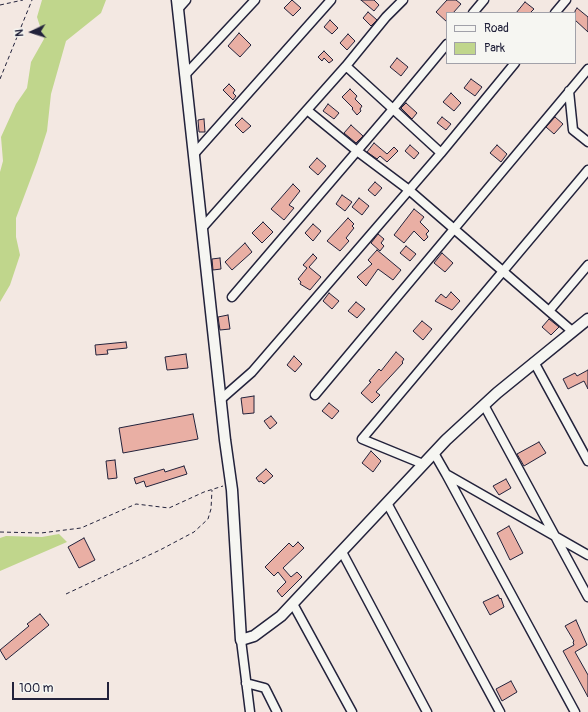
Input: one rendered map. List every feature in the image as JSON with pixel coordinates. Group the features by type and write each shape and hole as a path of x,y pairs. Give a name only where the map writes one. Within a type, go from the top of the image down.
{"street":[{"path":"186,0 178,4 220,400 231,484 241,640 250,712"},
{"path":"185,75 255,0"},
{"path":"194,154 331,0"},
{"path":"202,228 346,66 386,17 403,0"},
{"path":"474,12 484,0"},
{"path":"556,12 566,0"},
{"path":"232,297 446,45"},
{"path":"220,400 252,372 441,153 513,64"},
{"path":"346,66 441,153"},
{"path":"315,395 588,69"},
{"path":"570,91 572,130 588,142"},
{"path":"307,110 357,151 409,190 572,331"},
{"path":"423,464 362,439 588,170"},
{"path":"549,311 588,265"},
{"path":"241,640 254,636 293,604 434,453 484,405 534,362 588,319"},
{"path":"534,362 588,461"},
{"path":"484,405 588,597"},
{"path":"434,453 575,712"},
{"path":"446,474 588,555"},
{"path":"387,503 500,712"},
{"path":"342,552 427,712"},
{"path":"293,604 352,712"},
{"path":"246,683 264,688 277,712"}],"path":[{"path":"0,5 23,0"},
{"path":"0,79 32,0"},
{"path":"0,532 41,533 80,528 136,504 169,508 212,490 231,484"},
{"path":"66,594 160,550 194,532 208,519 211,509 212,490"}],"green space":[{"path":"42,0 106,0 101,13 66,41 51,94 47,131 16,218 16,237 20,255 10,285 0,302 0,172 3,161 1,137 16,104 27,88 31,62 44,39 37,17"},
{"path":"59,534 67,542 0,571 0,538 6,536 42,537"}],"building":[{"path":"292,0 301,8 293,16 284,8"},
{"path":"361,0 374,0 379,5 374,11"},
{"path":"447,0 456,0 461,4 454,12 446,12 446,21 436,12"},
{"path":"525,2 534,9 531,12 517,12"},
{"path":"577,8 588,17 588,32 576,21 575,11"},
{"path":"368,12 377,20 371,26 363,18"},
{"path":"330,20 338,28 332,34 324,27"},
{"path":"239,33 251,45 240,57 228,46"},
{"path":"348,34 355,41 347,50 340,43"},
{"path":"324,51 333,60 329,63 324,58 322,61 318,57"},
{"path":"397,58 408,67 401,76 390,67"},
{"path":"471,79 482,87 475,96 464,88"},
{"path":"229,84 235,90 233,93 236,96 233,100 223,90"},
{"path":"350,89 357,96 355,99 362,106 360,109 361,111 357,115 352,109 353,108 342,97"},
{"path":"451,93 461,103 454,111 443,102"},
{"path":"406,103 417,113 412,119 401,108"},
{"path":"328,104 339,113 334,119 323,111"},
{"path":"442,117 451,124 446,130 437,123"},
{"path":"555,117 563,124 554,134 546,127"},
{"path":"242,118 251,126 243,133 235,125"},
{"path":"204,119 205,132 199,132 198,120"},
{"path":"351,125 363,136 356,143 344,133"},
{"path":"374,143 387,154 394,147 398,151 387,162 380,156 377,159 367,152"},
{"path":"410,145 419,153 414,159 405,151"},
{"path":"497,145 507,154 501,162 490,153"},
{"path":"317,158 326,166 318,175 309,167"},
{"path":"375,182 382,188 375,196 368,190"},
{"path":"293,184 300,191 289,205 294,208 284,220 271,209"},
{"path":"342,195 352,202 345,211 336,204"},
{"path":"359,198 369,206 362,215 352,207"},
{"path":"414,209 424,217 420,222 429,231 426,234 428,237 424,241 414,231 404,243 394,235"},
{"path":"348,218 354,224 352,226 354,228 346,238 349,241 340,251 327,241"},
{"path":"263,222 273,232 262,243 252,233"},
{"path":"313,224 321,231 313,241 305,233"},
{"path":"378,234 384,239 381,243 384,246 380,251 371,243"},
{"path":"245,243 252,252 232,270 225,262"},
{"path":"406,246 416,254 410,261 400,253"},
{"path":"377,250 401,270 393,280 378,269 366,286 357,277 372,264 368,260"},
{"path":"442,253 453,263 445,272 434,263"},
{"path":"313,254 317,258 309,267 321,277 310,290 300,284 301,282 298,279 307,268 303,265"},
{"path":"220,258 221,269 213,270 212,259"},
{"path":"451,292 460,301 452,310 435,301 441,294 446,298"},
{"path":"329,293 339,301 332,309 323,301"},
{"path":"356,302 365,309 357,318 348,311"},
{"path":"228,315 230,329 220,330 218,317"},
{"path":"549,319 559,327 551,335 542,327"},
{"path":"422,321 432,329 423,340 413,331"},
{"path":"126,342 127,348 107,350 108,354 96,355 95,345"},
{"path":"396,352 404,359 402,362 403,363 376,392 380,395 372,403 361,393 371,382 369,381 379,369 381,371"},
{"path":"186,354 188,368 167,370 165,357"},
{"path":"294,356 302,364 295,372 287,365"},
{"path":"588,370 588,389 584,381 568,389 563,379 575,373 577,376"},
{"path":"254,396 254,413 243,414 241,398"},
{"path":"329,403 339,411 332,419 322,411"},
{"path":"193,414 198,439 123,453 119,428"},
{"path":"271,416 277,423 270,429 264,421"},
{"path":"539,442 546,453 524,466 517,454"},
{"path":"371,451 381,461 373,472 362,463"},
{"path":"115,460 117,478 108,479 106,461"},
{"path":"184,466 187,474 146,487 144,481 136,484 134,478 164,469 165,472"},
{"path":"266,469 273,476 264,484 261,481 259,482 256,478"},
{"path":"506,479 511,488 499,495 493,486"},
{"path":"509,526 523,553 510,560 497,533"},
{"path":"84,538 95,560 79,568 68,547"},
{"path":"298,542 304,548 283,568 291,577 297,572 302,577 282,597 277,591 286,582 278,572 274,576 265,567 289,543 293,547"},
{"path":"498,595 500,599 501,598 504,607 490,615 483,602"},
{"path":"40,614 49,625 6,660 0,650 29,626 27,624"},
{"path":"576,620 587,645 575,652 588,675 588,697 563,651 574,645 574,641 565,626"},
{"path":"511,681 517,692 502,701 496,689"}]}
